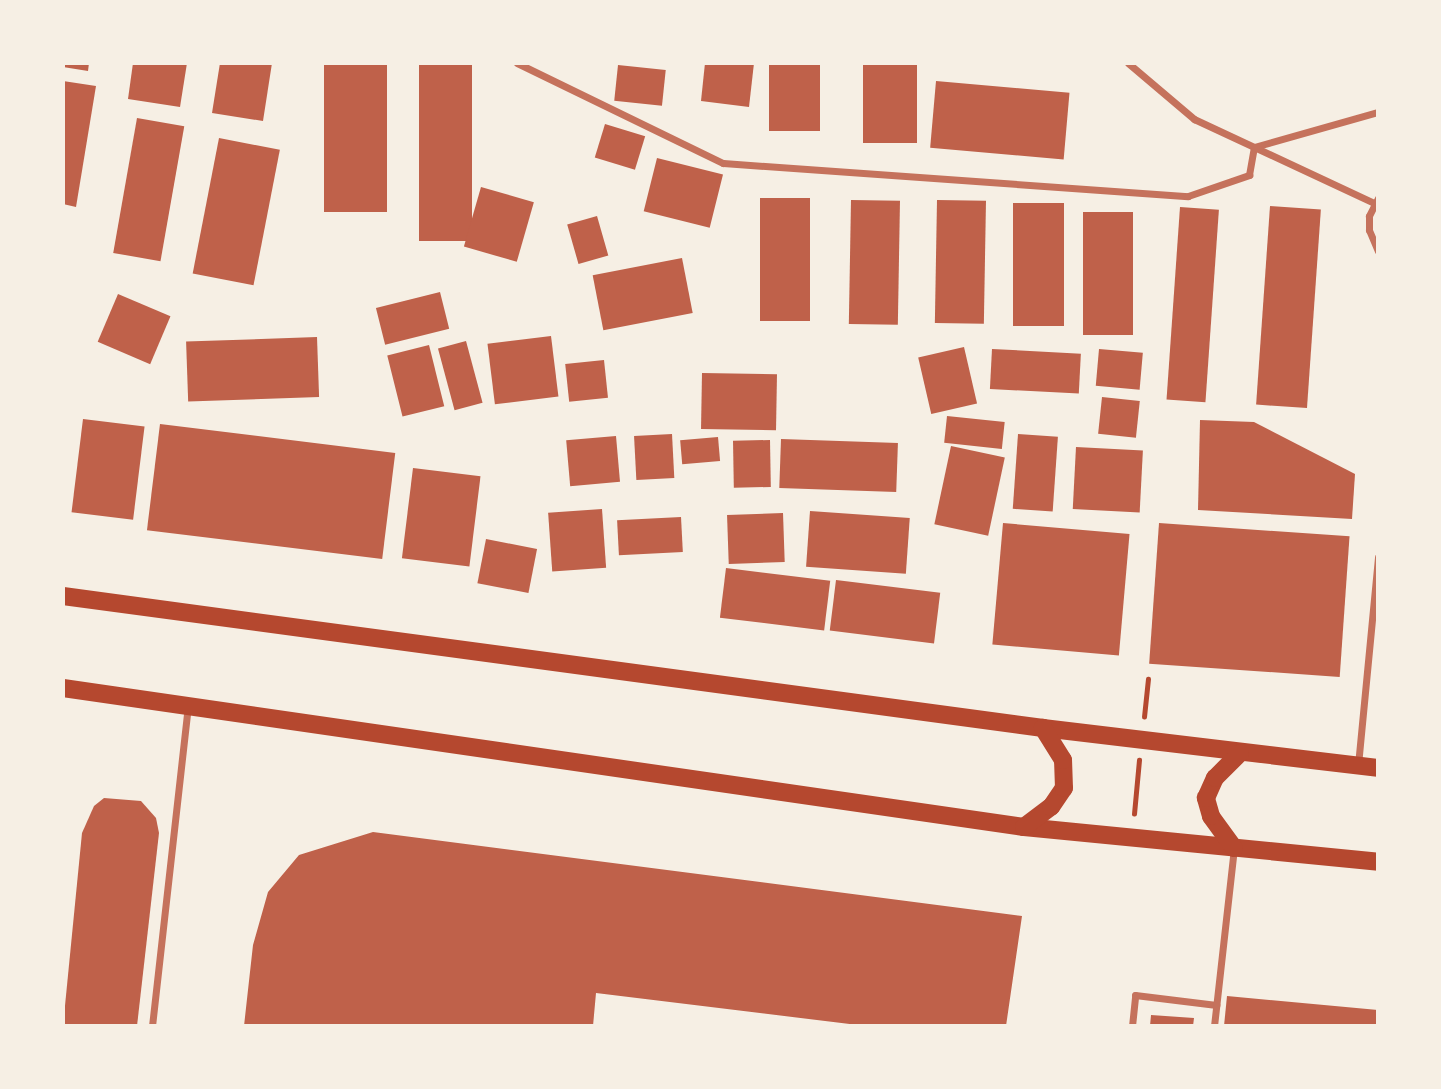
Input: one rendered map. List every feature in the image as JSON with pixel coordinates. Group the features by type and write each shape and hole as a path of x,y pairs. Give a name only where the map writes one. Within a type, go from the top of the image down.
{"main road":[{"path":"63,596 1043,728 1378,768"},
{"path":"63,688 1024,827 1378,862"},
{"path":"1024,827 1059,799 1066,780 1063,760 1043,728"},
{"path":"1234,848 1211,816 1206,799 1214,778 1240,753"}],"street":[{"path":"517,63 723,163 1188,196 1249,174 1254,147"},
{"path":"1128,63 1194,119 1376,200 1369,230 1378,251"},
{"path":"1254,147 1378,112"},
{"path":"1358,765 1378,557"},
{"path":"152,1026 188,706"},
{"path":"1214,1026 1234,848"},
{"path":"1132,1026 1135,995 1216,1005"}],"path":[{"path":"1131,838 1148,678"}],"building":[{"path":"63,63 89,63 88,71 63,67"},
{"path":"133,63 187,63 180,107 128,99"},
{"path":"220,63 272,63 263,121 212,113"},
{"path":"324,63 387,63 387,212 324,212"},
{"path":"419,63 472,63 472,241 419,241"},
{"path":"705,63 754,63 749,107 701,101"},
{"path":"769,63 820,63 820,131 769,131"},
{"path":"863,63 917,63 917,143 863,143"},
{"path":"618,65 666,70 662,106 614,101"},
{"path":"63,81 96,86 76,207 63,204"},
{"path":"936,81 1069,93 1064,159 930,148"},
{"path":"137,118 184,126 160,261 113,253"},
{"path":"605,124 645,136 635,170 595,157"},
{"path":"219,138 280,150 254,285 193,273"},
{"path":"657,158 723,174 710,228 644,211"},
{"path":"481,187 534,202 517,262 464,247"},
{"path":"760,198 810,198 810,321 760,321"},
{"path":"851,200 900,201 898,325 849,324"},
{"path":"937,200 986,201 984,324 935,323"},
{"path":"1013,203 1064,203 1064,326 1013,326"},
{"path":"1270,206 1321,210 1307,408 1256,405"},
{"path":"1180,207 1219,210 1205,402 1167,400"},
{"path":"1083,212 1133,212 1133,335 1083,335"},
{"path":"597,216 608,255 579,264 567,225"},
{"path":"682,258 693,313 603,330 593,275"},
{"path":"440,292 449,329 385,345 376,308"},
{"path":"118,294 170,316 150,364 98,342"},
{"path":"551,336 558,397 495,404 487,344"},
{"path":"317,337 319,397 188,402 186,342"},
{"path":"466,341 483,403 455,410 438,349"},
{"path":"429,345 444,406 403,417 387,355"},
{"path":"964,347 977,404 931,414 918,358"},
{"path":"992,349 1081,354 1079,394 990,389"},
{"path":"1099,349 1143,353 1140,390 1096,386"},
{"path":"604,360 608,398 569,402 565,364"},
{"path":"702,373 777,374 776,430 701,429"},
{"path":"1102,397 1140,401 1136,438 1098,434"},
{"path":"947,416 1005,422 1002,449 944,443"},
{"path":"83,419 145,427 133,520 72,512"},
{"path":"1200,420 1254,422 1355,474 1352,519 1198,510"},
{"path":"160,424 395,453 382,559 147,530"},
{"path":"672,434 674,478 636,480 634,436"},
{"path":"1018,434 1058,437 1053,512 1013,509"},
{"path":"616,436 620,482 570,486 566,440"},
{"path":"718,437 720,461 682,464 680,440"},
{"path":"781,439 898,443 896,492 779,488"},
{"path":"770,440 771,487 734,488 733,441"},
{"path":"951,446 1005,457 988,536 934,524"},
{"path":"1076,447 1143,451 1140,512 1073,509"},
{"path":"413,468 480,476 469,567 402,558"},
{"path":"602,509 606,568 552,572 548,513"},
{"path":"810,511 910,518 906,574 806,567"},
{"path":"783,513 785,562 729,564 727,515"},
{"path":"681,517 683,552 619,555 617,520"},
{"path":"1003,523 1130,534 1119,656 992,645"},
{"path":"1159,523 1350,536 1340,677 1149,664"},
{"path":"486,539 537,549 528,593 477,583"},
{"path":"726,568 830,581 824,630 720,618"},
{"path":"836,580 940,593 934,643 830,631"},
{"path":"104,798 141,801 156,818 159,833 137,1026 63,1026 82,833 94,806"},
{"path":"373,832 1022,916 1006,1026 866,1026 596,993 593,1026 244,1026 253,945 268,892 299,855"},
{"path":"1227,996 1378,1010 1378,1026 1224,1026"},
{"path":"1151,1015 1194,1018 1193,1026 1150,1026"}]}
